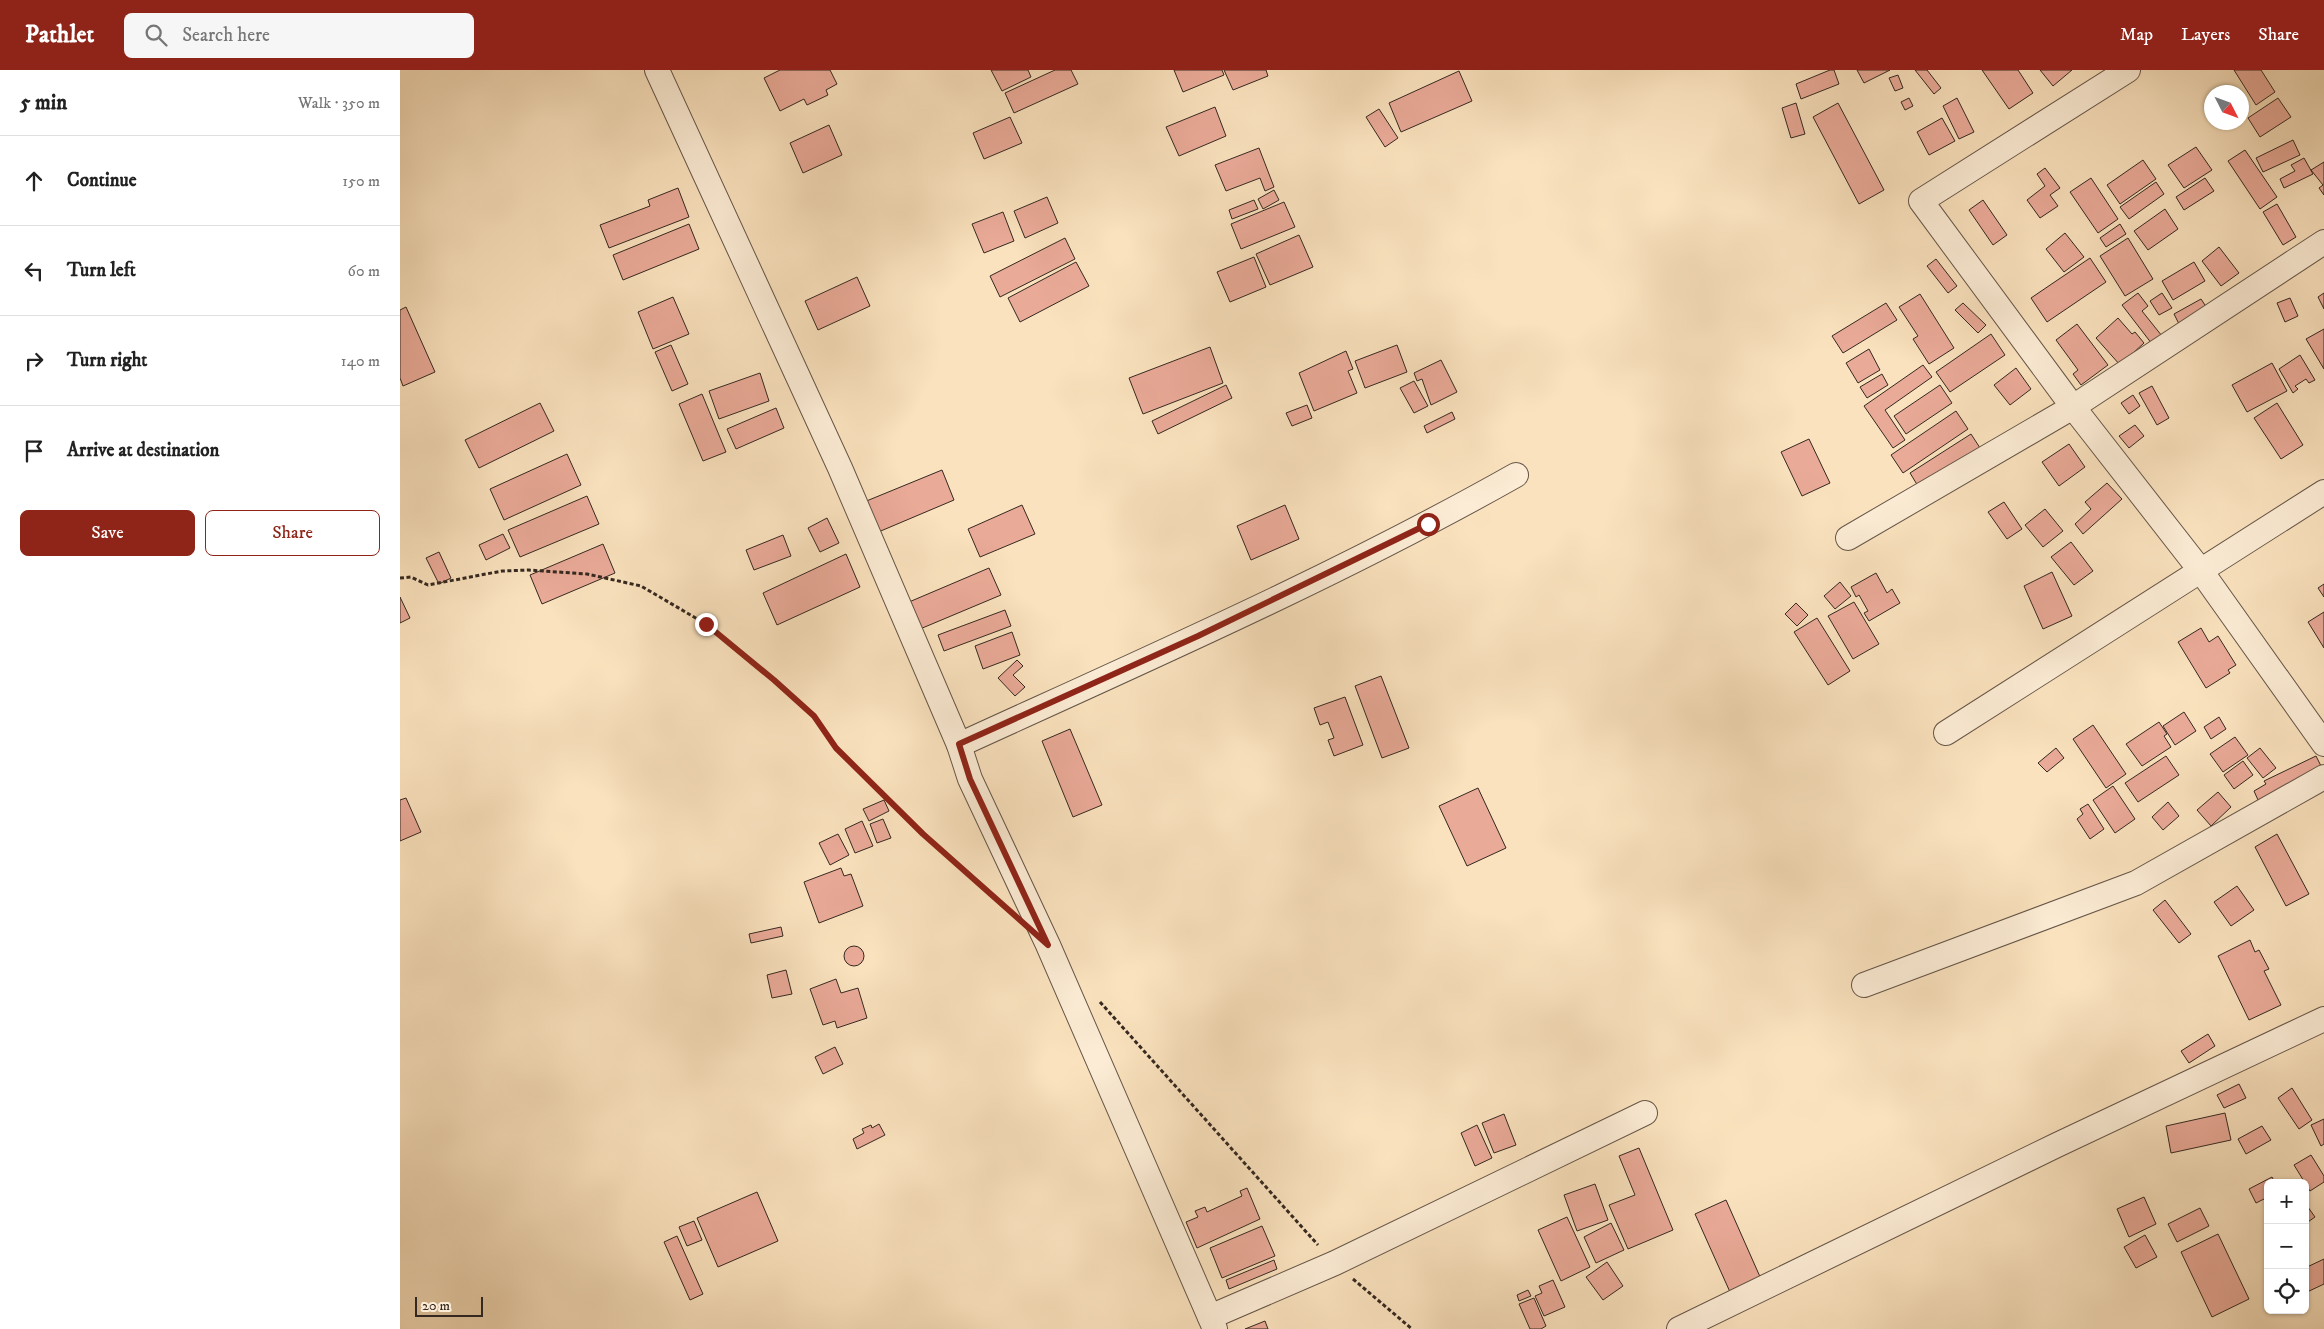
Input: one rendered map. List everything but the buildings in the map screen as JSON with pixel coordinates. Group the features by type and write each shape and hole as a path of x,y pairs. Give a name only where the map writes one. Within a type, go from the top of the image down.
{"street":[{"path":"657,70 840,468 959,744 970,779 1048,945 1213,1323 1645,1113"},
{"path":"2128,70 1921,201 2073,407 2200,570 2324,744"},
{"path":"1848,538 2073,407 2324,242"},
{"path":"959,744 1216,628 1428,524 1516,475"},
{"path":"1946,733 2324,492"},
{"path":"1864,984 2136,883 2324,777"},
{"path":"1679,1329 2057,1145 2324,1019"}],"path":[{"path":"400,578 411,577 428,585 502,571 528,570 587,574 641,586 706,624 774,680 814,716 836,748 923,834 1004,906"},
{"path":"1094,996 1335,1263 1412,1329"}],"route":[{"path":"706,624 814,716 836,748 923,834 1048,945 970,779 959,744 1198,636 1428,524"}]}
